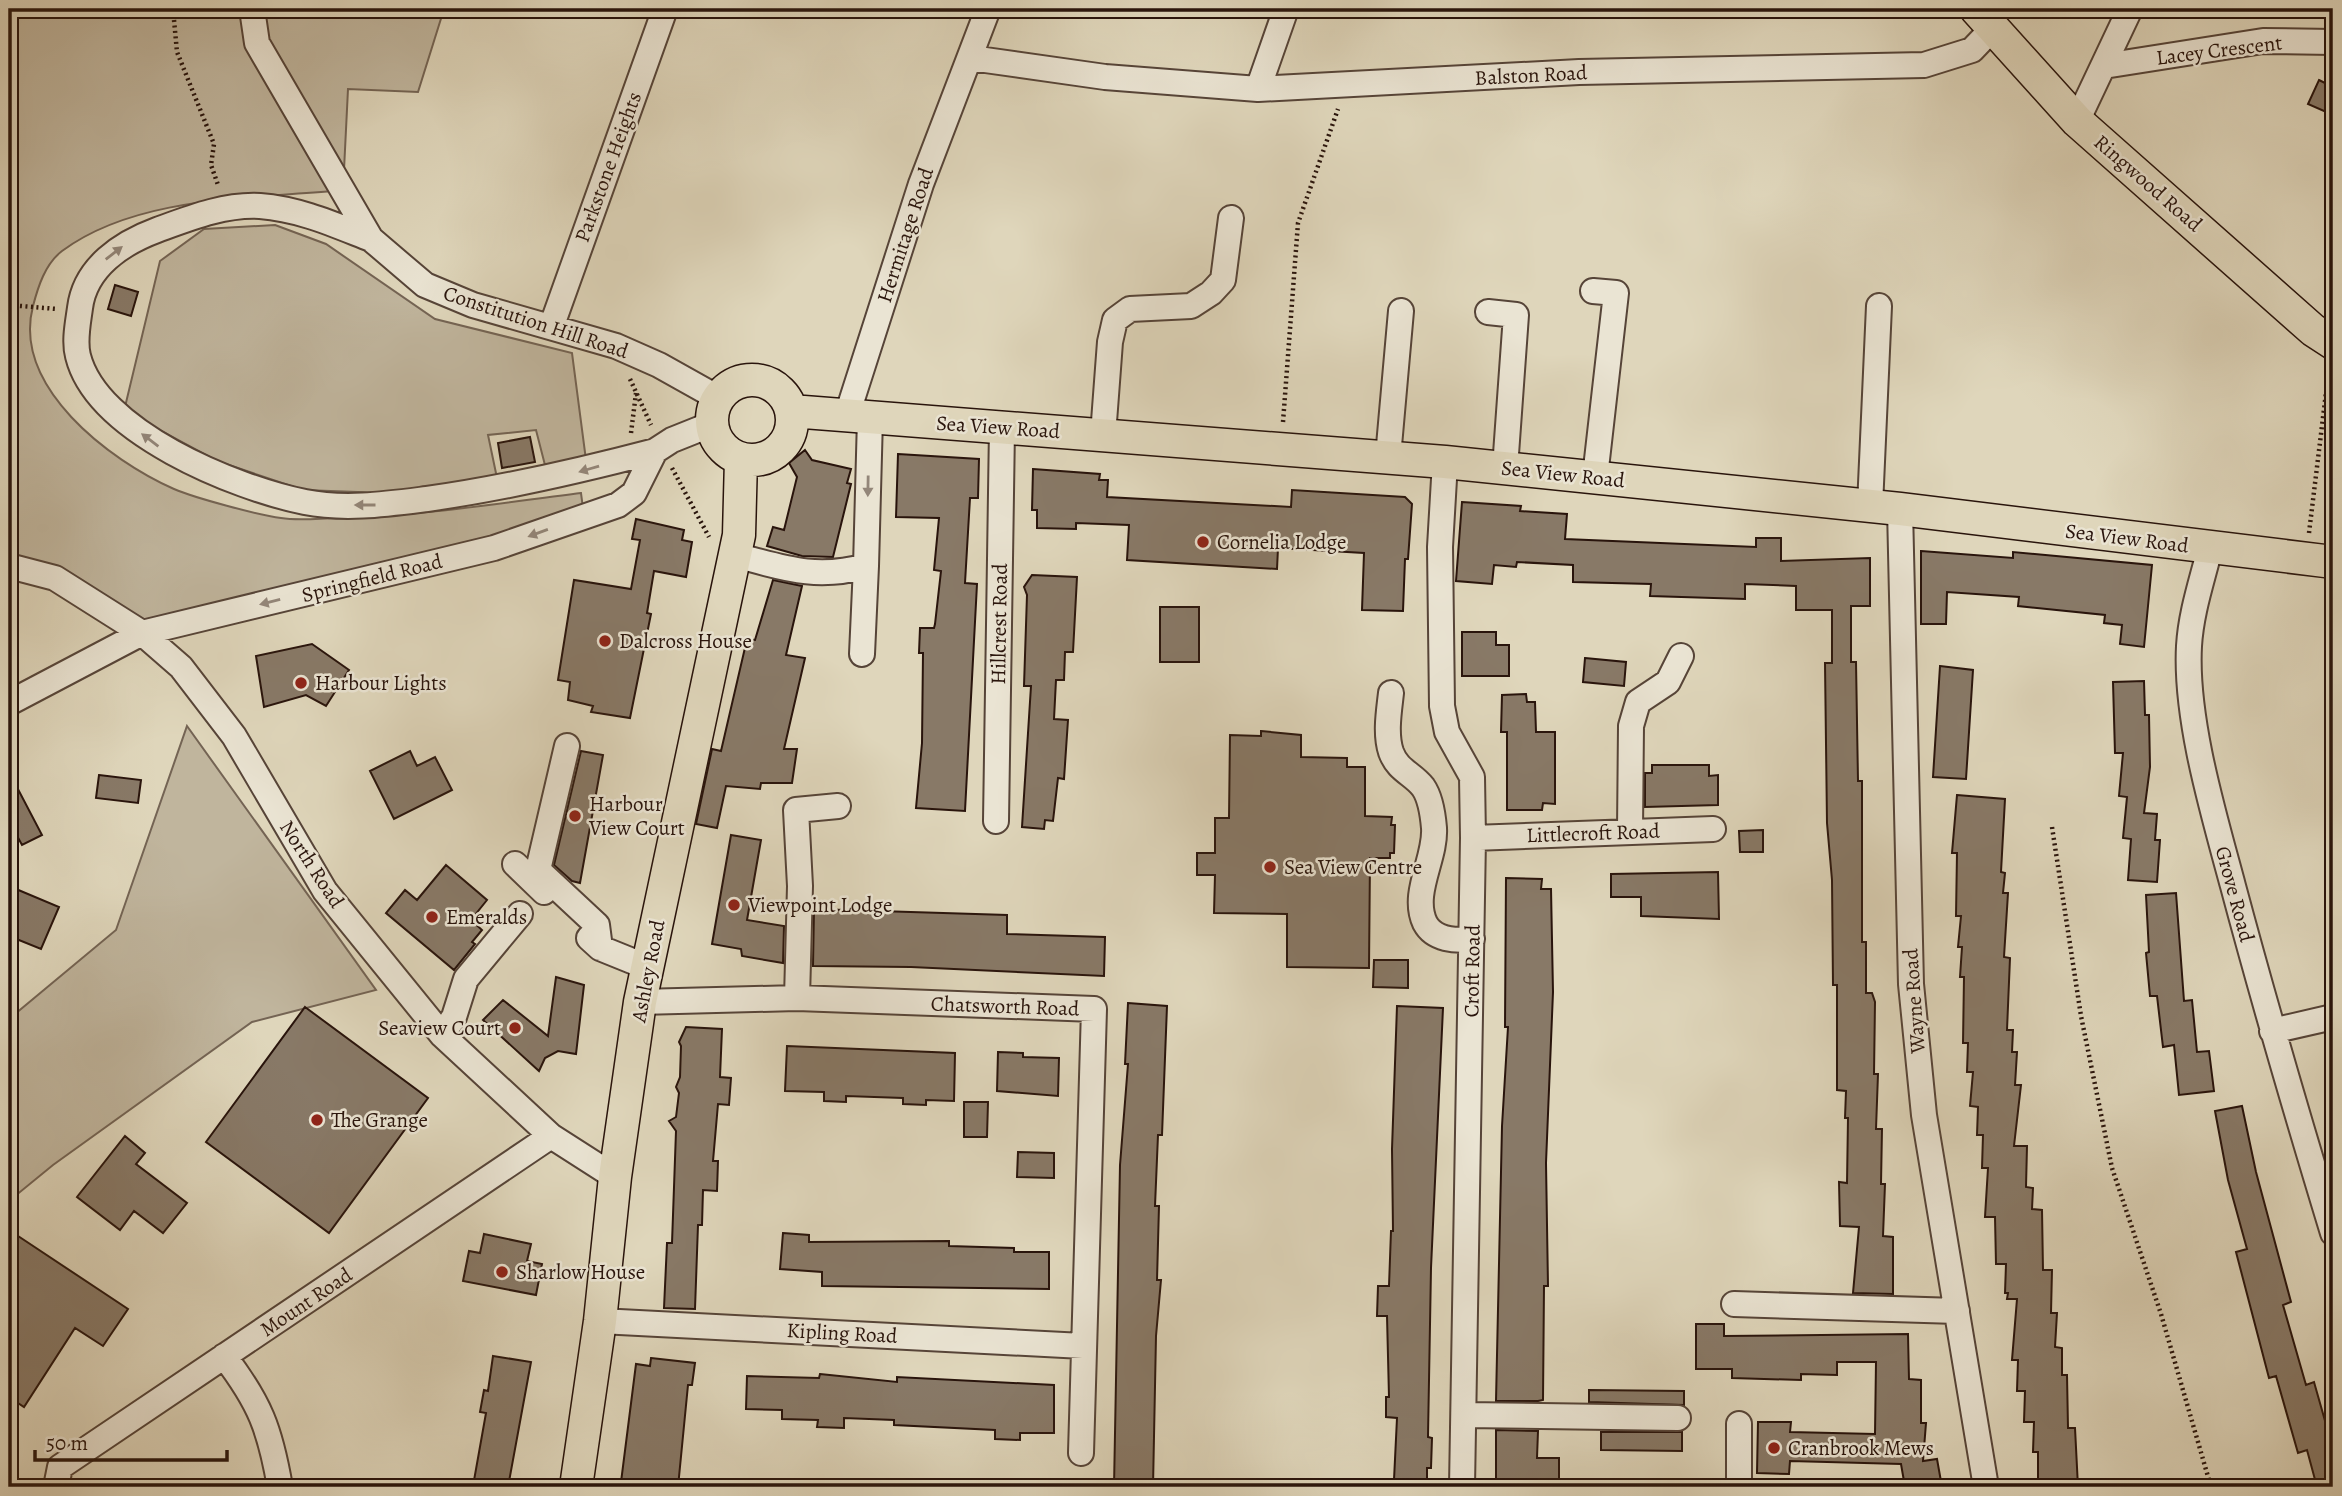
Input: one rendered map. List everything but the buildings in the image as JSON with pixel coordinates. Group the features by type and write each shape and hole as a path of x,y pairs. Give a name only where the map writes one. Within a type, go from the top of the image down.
{"main road":[{"name":"Ringwood Road","path":"1985,18 2077,121 2313,330 2333,343"},
{"path":"739,381 765,382 778,388 791,411 789,435 775,453 764,458 741,459 722,447 715,411 739,381"},
{"name":"Sea View Road","path":"791,411 1506,468 1885,507 2320,561"},
{"name":"Ashley Road","path":"576,1487 640,1002 739,535 741,459"}],"street":[{"name":"Constitution Hill Road","path":"252,9 257,43 371,239 425,285 473,304 552,325 615,346 659,365 715,411"},
{"name":"Parkstone Heights","path":"552,325 664,9"},
{"name":"Hermitage Road","path":"862,654 866,566 858,416 921,184 988,9"},
{"path":"1258,89 1286,9"},
{"path":"2077,121 2130,9"},
{"name":"Balston Road","path":"971,58 1105,77 1258,89 1579,72 1924,65 1972,50 1985,18"},
{"name":"Lacey Crescent","path":"2104,66 2263,41 2333,42"},
{"path":"371,239 302,212 257,206 205,212 135,238 110,255 93,274 80,300 78,355 90,382 107,405 159,447 243,482 305,502 379,505 456,495 569,474 658,449 715,411"},
{"path":"1103,435 1110,342 1115,320 1130,309 1191,306 1212,293 1223,280 1231,218"},
{"path":"1593,291 1616,293 1595,477"},
{"name":"Wayne Road","path":"1879,306 1885,507 1911,984 1924,1115 1986,1487"},
{"path":"1388,457 1401,311"},
{"path":"1488,312 1516,315 1506,468"},
{"name":"Hillcrest Road","path":"996,821 1002,428"},
{"name":"Springfield Road","path":"9,703 142,633 507,544 618,505 634,493 658,449"},
{"name":"Croft Road","path":"1444,462 1440,547 1442,706 1447,732 1472,777 1472,939 1462,1487"},
{"name":"Grove Road","path":"2210,548 2194,604 2189,649 2194,717 2207,789 2272,1031 2333,1233"},
{"name":"North Road","path":"9,566 55,578 142,633 181,667 234,736 325,891 442,1035 551,1136 615,1177"},
{"path":"733,567 815,575 840,573 866,566"},
{"path":"1630,830 1631,726 1638,702 1668,682 1681,656"},
{"path":"1391,693 1388,723 1391,751 1403,773 1423,787 1433,818 1434,843 1421,893 1426,924 1438,936 1457,941 1472,939"},
{"path":"567,746 538,870 597,925 600,948"},
{"path":"797,998 800,886 796,810 838,806"},
{"name":"Littlecroft Road","path":"1473,838 1630,830 1713,830"},
{"path":"515,864 600,948 647,967"},
{"path":"442,1035 454,1017 466,979 520,914"},
{"name":"Chatsworth Road","path":"640,1002 797,998 1094,1009 1081,1453"},
{"path":"2272,1031 2333,1017"},
{"name":"Mount Road","path":"58,1477 224,1356 551,1136"},
{"path":"1734,1304 1957,1311"},
{"name":"Kipling Road","path":"600,1321 1083,1346"},
{"path":"224,1356 259,1407 271,1440 280,1487"},
{"path":"1464,1415 1678,1418"},
{"path":"1739,1487 1740,1424"}],"path":[{"path":"173,9 177,52 214,144 211,165 220,191 205,212"},
{"path":"1283,428 1298,223 1347,86"},
{"path":"9,305 33,305 79,313"},
{"path":"2320,561 2333,343"},
{"path":"615,346 658,449 733,567"},
{"path":"629,458 636,391"},
{"path":"2052,827 2081,1016 2112,1168 2161,1314 2211,1487"}],"shaded area":[{"path":"9,9 444,9 418,92 348,89 343,190 235,198 161,209 125,219 92,233 56,256 40,284 33,306 30,336 37,365 51,392 71,417 95,440 122,460 174,489 227,506 281,518 370,517 581,493 584,516 142,633 9,566"},
{"path":"275,225 326,244 435,319 572,353 586,460 546,469 536,430 488,435 497,478 385,493 303,490 217,461 124,411 160,261 204,229"},
{"path":"187,726 376,990 252,1022 53,1165 9,1201 9,1019 116,930"}],"place":[{"name":"Cornelia Lodge","path":"1203,542"},
{"name":"Dalcross House","path":"605,641"},
{"name":"Harbour Lights","path":"301,683"},
{"name":"Harbour View Court","path":"575,816"},
{"name":"Sea View Centre","path":"1270,867"},
{"name":"Viewpoint Lodge","path":"734,905"},
{"name":"Emeralds","path":"432,917"},
{"name":"Seaview Court","path":"515,1028"},
{"name":"The Grange","path":"317,1120"},
{"name":"Sharlow House","path":"502,1272"},
{"name":"Cranbrook Mews","path":"1774,1448"}]}
